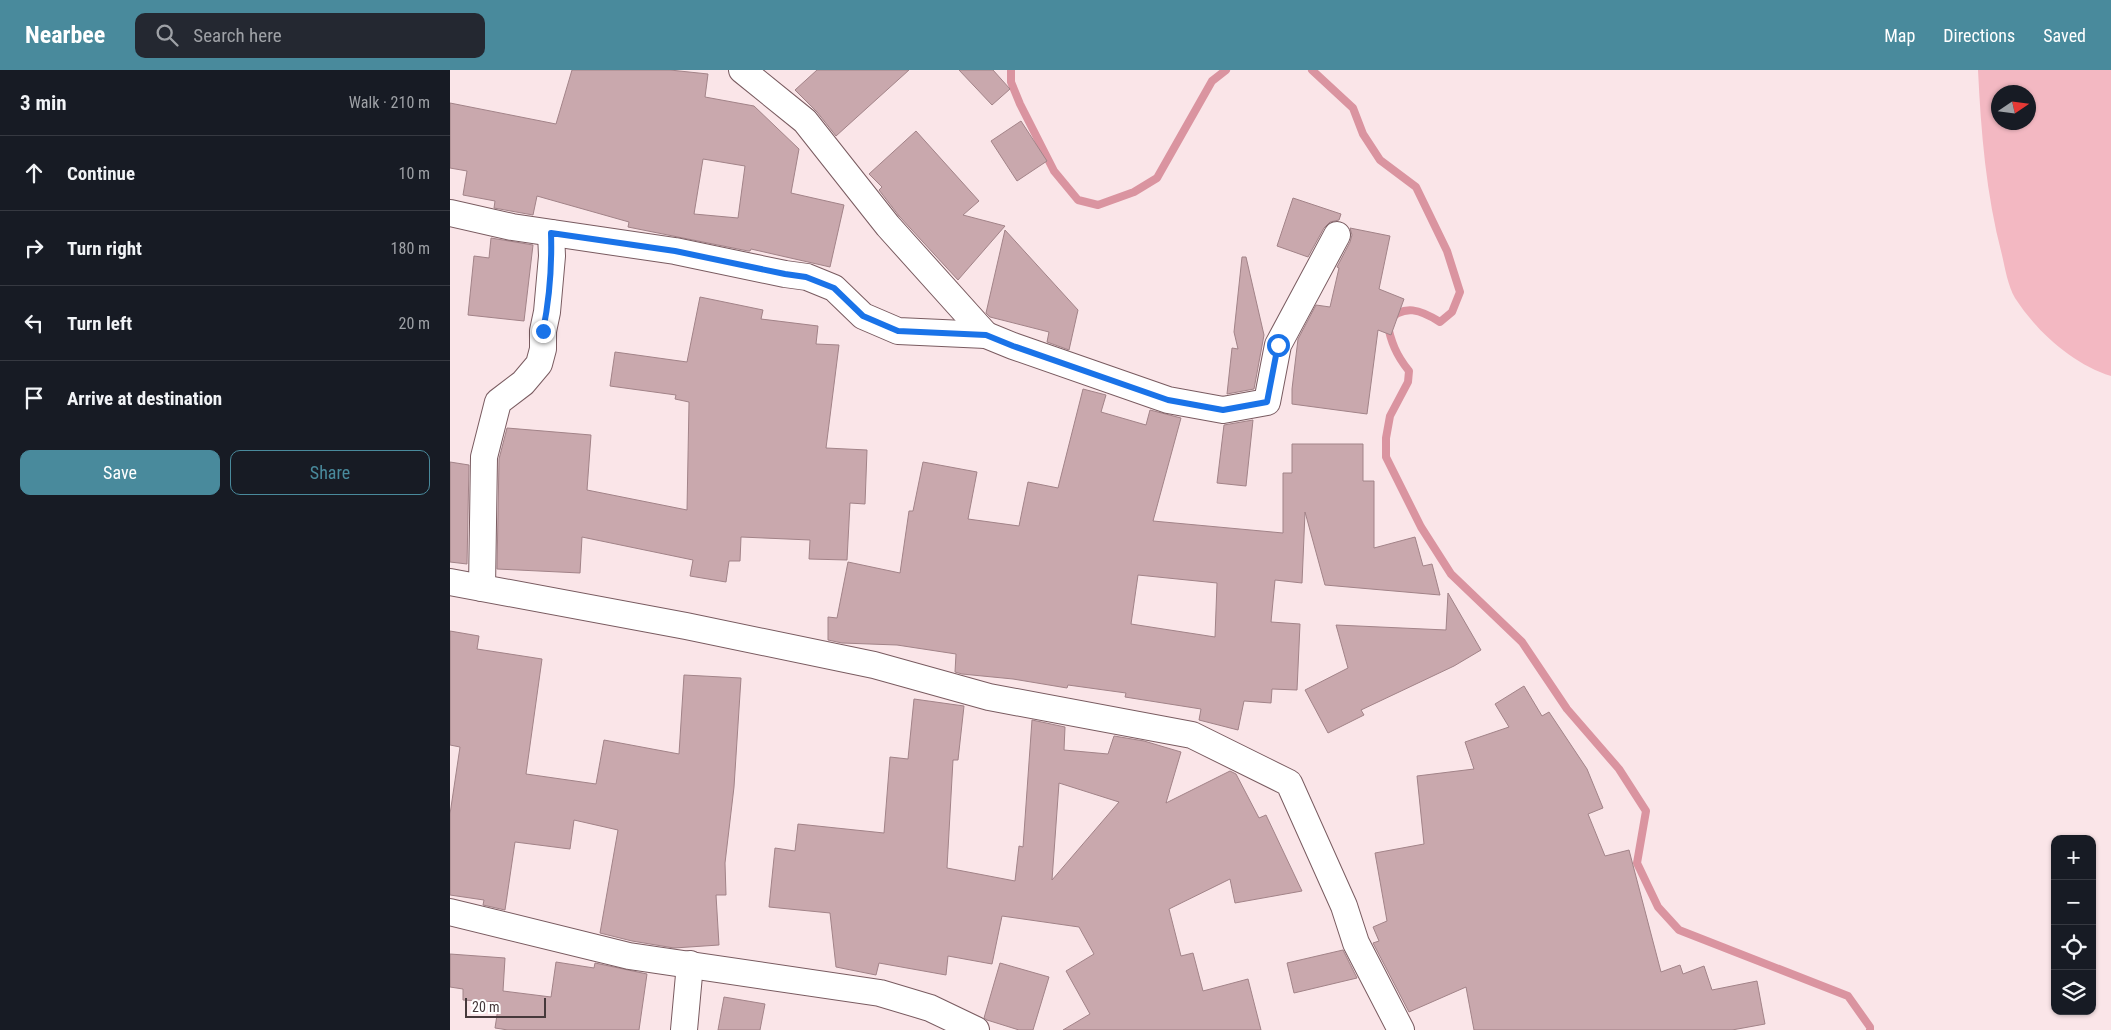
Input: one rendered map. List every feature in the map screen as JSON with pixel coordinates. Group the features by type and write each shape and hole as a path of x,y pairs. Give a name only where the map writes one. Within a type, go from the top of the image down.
{"street":[{"path":"742,70 805,121 888,226 986,335"},
{"path":"450,213 551,233 675,251 806,277 834,288 863,316 898,331 986,335 1168,400 1223,410 1267,402 1278,345 1337,235"},
{"path":"482,588 484,458 498,402 523,383 539,364 543,349 543,331 547,312 552,256 551,233"},
{"path":"450,582 686,626 874,665 989,697 1192,735 1289,784 1344,906 1356,942 1401,1030"},
{"path":"450,912 630,956 880,993 930,1008 976,1030"},
{"path":"684,1030 690,964"}],"shaded area":[{"path":"1978,70 2111,70 2111,376 2083,364 2057,345 2034,323 2015,298 2009,283 1996,232 1983,140"}],"building":[{"path":"572,70 670,70 708,74 705,97 754,106 799,149 791,193 844,205 830,267 751,249 748,251 628,227 629,222 537,196 533,215 494,208 495,201 463,195 467,171 450,168 450,103 556,124","holes":["703,159 745,166 738,218 694,214"]},
{"path":"817,70 909,70 836,136 817,112 795,90"},
{"path":"959,70 993,70 1010,89 992,105"},
{"path":"1021,121 1047,161 1017,181 991,141"},
{"path":"916,131 979,201 963,215 1005,226 958,280 899,216 879,190 882,187 869,174"},
{"path":"1293,198 1341,214 1339,220 1330,222 1324,228 1308,257 1277,246"},
{"path":"1350,228 1390,236 1379,289 1404,299 1391,335 1378,330 1367,414 1292,404 1298,339 1316,305 1330,307 1339,268 1337,267 1352,235"},
{"path":"1005,230 1078,310 1069,350 1047,342 1049,332 990,317 986,313"},
{"path":"491,238 533,245 524,321 468,315 474,256 489,258"},
{"path":"1242,257 1246,257 1264,335 1254,389 1227,394 1232,348 1238,349 1234,332"},
{"path":"700,297 763,310 761,319 818,326 816,344 839,345 826,448 867,450 865,504 850,503 847,560 809,559 810,540 741,537 740,561 729,561 726,582 690,576 693,560 582,537 580,573 497,569 499,459 507,428 591,435 587,490 687,510 689,402 675,399 676,395 610,386 615,352 687,362"},
{"path":"1083,389 1106,395 1101,412 1146,425 1150,410 1181,418 1153,521 1283,533 1283,473 1292,473 1292,444 1363,444 1363,481 1374,481 1374,548 1415,537 1423,566 1432,564 1440,595 1325,585 1305,512 1302,583 1275,580 1271,622 1300,624 1297,690 1272,689 1271,703 1244,701 1238,730 1199,720 1201,709 1125,697 1126,693 1068,685 1067,688 1013,679 962,674 955,672 956,654 897,645 842,643 828,640 828,617 837,618 848,562 900,573 909,511 913,511 923,462 977,472 968,519 1019,526 1028,482 1058,488","holes":["1138,575 1217,583 1215,637 1131,624"]},
{"path":"1253,420 1246,486 1217,483 1224,425"},
{"path":"450,462 469,465 467,564 450,562"},
{"path":"1448,593 1481,650 1454,666 1361,710 1364,715 1328,733 1305,690 1348,668 1336,625 1446,630"},
{"path":"450,631 479,636 477,649 542,659 526,774 596,784 604,740 679,754 684,675 741,678 734,787 725,863 726,895 716,895 719,945 674,948 600,933 618,830 574,820 570,849 515,842 505,910 483,905 484,900 450,895 450,814 460,747 450,745"},
{"path":"1524,686 1542,716 1549,712 1587,769 1603,808 1588,814 1605,856 1629,850 1661,972 1680,965 1683,974 1704,966 1712,990 1757,981 1765,1024 1732,1030 1474,1030 1466,987 1409,1012 1373,943 1379,941 1373,927 1387,921 1375,853 1424,844 1417,776 1474,769 1465,742 1509,727 1495,704"},
{"path":"914,699 964,706 958,760 953,760 947,868 1015,881 1019,846 1023,847 1032,720 1065,727 1064,750 1108,754 1114,736 1144,741 1181,752 1166,803 1230,771 1236,774 1259,818 1266,815 1302,891 1235,903 1230,879 1169,909 1181,956 1193,953 1203,991 1248,979 1261,1030 1063,1030 1090,1014 1066,971 1094,954 1079,927 1002,916 992,964 948,956 946,975 879,963 876,975 836,967 830,913 769,907 775,848 795,851 798,824 884,833 890,757 908,759","holes":["1059,783 1119,802 1052,880"]},
{"path":"1343,950 1357,978 1294,993 1287,963"},
{"path":"450,954 505,958 503,991 551,997 556,962 594,968 595,963 647,974 639,1030 508,1030 495,1028 499,1002 463,1000 463,989 450,987"},
{"path":"1000,963 1049,977 1033,1030 1019,1030 984,1018"},
{"path":"724,997 765,1004 760,1030 718,1030"}],"waterway":[{"path":"1011,70 1011,82 1020,104 1054,171 1078,200 1098,205 1134,192 1157,178 1212,81 1226,70"},
{"path":"1312,70 1353,108 1363,134 1380,160 1416,187 1447,251 1460,292 1452,312 1440,322 1426,314 1413,310 1400,312 1387,322 1395,348 1409,371 1408,382 1390,416 1386,438 1386,457 1421,527 1451,574 1522,642 1567,709 1619,769 1646,811 1637,863 1658,907 1679,930 1848,996 1870,1027 1870,1030"}],"route":[{"path":"543,331 547,312 548,282 552,256 551,233 675,251 806,277 834,288 863,316 898,331 986,335 1112,382 1168,400 1223,410 1247,404 1267,402 1278,345"}]}
